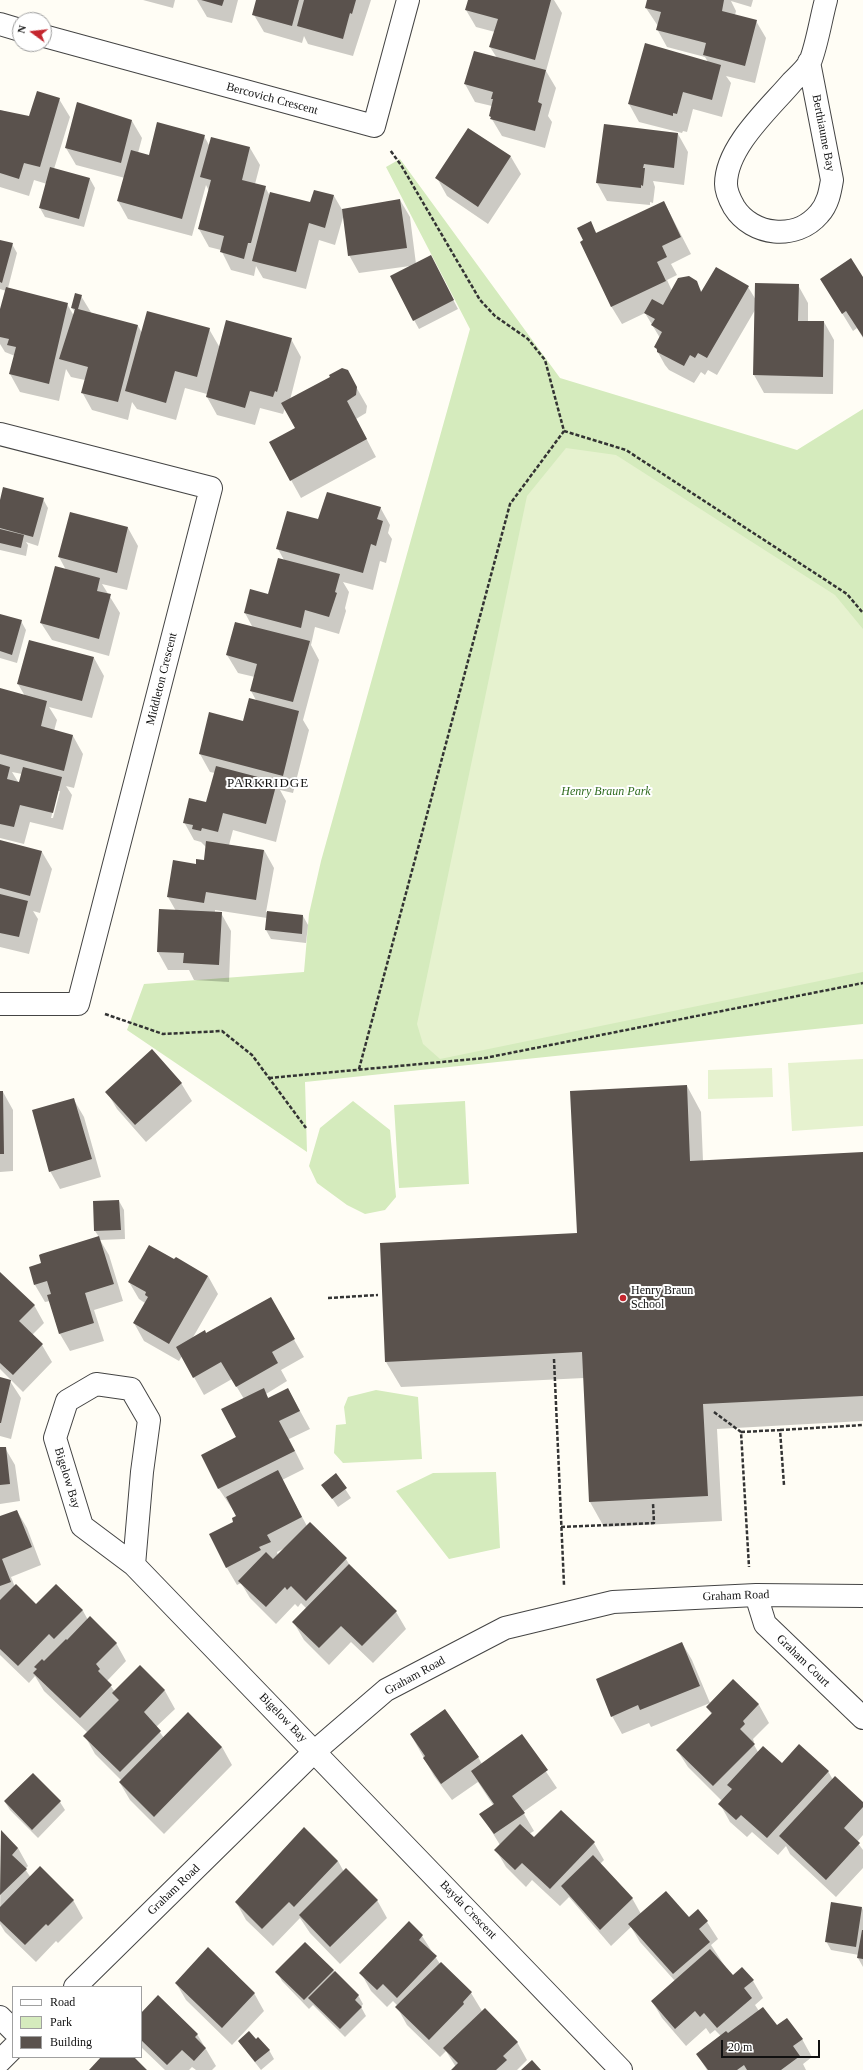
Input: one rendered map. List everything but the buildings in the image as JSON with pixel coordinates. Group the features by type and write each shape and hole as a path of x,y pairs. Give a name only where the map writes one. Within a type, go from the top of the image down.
{"street":[{"path":"374,126 408,0"},
{"name":"Berthiaume Bay","path":"810,62 736,148 728,167 726,185 729,198 739,214 746,221 762,230 774,232 792,231 805,226 819,214 829,198 832,180 810,62 826,0"},
{"path":"0,24 12,28"},
{"name":"Bercovich Crescent","path":"52,38 374,126"},
{"name":"Middleton Crescent","path":"0,434 211,488 78,1004"},
{"path":"0,1004 78,1004"},
{"name":"Bigelow Bay","path":"134,1565 142,1472 149,1420 131,1389 96,1384 67,1401 55,1438 82,1526 134,1565 315,1751"},
{"name":"Graham Road","path":"75,1986 315,1751 386,1690 504,1628 613,1602 753,1595 863,1596"},
{"name":"Graham Court","path":"753,1595 765,1624 863,1718"},
{"name":"Bayda Crescent","path":"315,1751 621,2070"},
{"path":"0,2017 12,2029"},
{"path":"0,2061 12,2049"}],"path":[{"path":"374,126 401,165 480,300 495,316 528,339 545,360 564,431"},
{"path":"564,431 626,450 848,594 863,613"},
{"path":"359,1069 510,504 564,431"},
{"path":"269,1078 485,1058 863,983"},
{"path":"78,1004 163,1034 222,1031 252,1055 306,1128"},
{"path":"328,1298 378,1295"},
{"path":"554,1359 565,1614"},
{"path":"714,1412 741,1432 863,1425"},
{"path":"780,1430 784,1485"},
{"path":"741,1432 753,1595"},
{"path":"561,1527 654,1523 653,1503"}],"green space":[{"name":"Henry Braun Park","path":"400,159 560,378 797,450 863,409 863,1024 305,1082 307,1152 127,1030 144,984 304,972 309,914 321,861 470,329 386,167"},
{"path":"566,448 616,455 835,595 863,629 863,972 440,1059 423,1044 417,1024 527,496"},
{"path":"863,1059 863,1126 792,1131 788,1063"},
{"path":"772,1068 773,1097 708,1099 708,1070"},
{"path":"353,1101 390,1130 396,1197 385,1210 365,1214 347,1205 317,1183 309,1166 320,1128"},
{"path":"465,1101 469,1184 399,1188 394,1105"},
{"path":"376,1390 418,1397 422,1459 343,1463 334,1453 336,1425 346,1424 344,1407 348,1397"},
{"path":"496,1472 500,1548 449,1559 396,1491 433,1473"}],"place":[{"name":"Henry Braun School","path":"623,1298"}],"district":[{"name":"PARKRIDGE","path":"268,784"}]}
